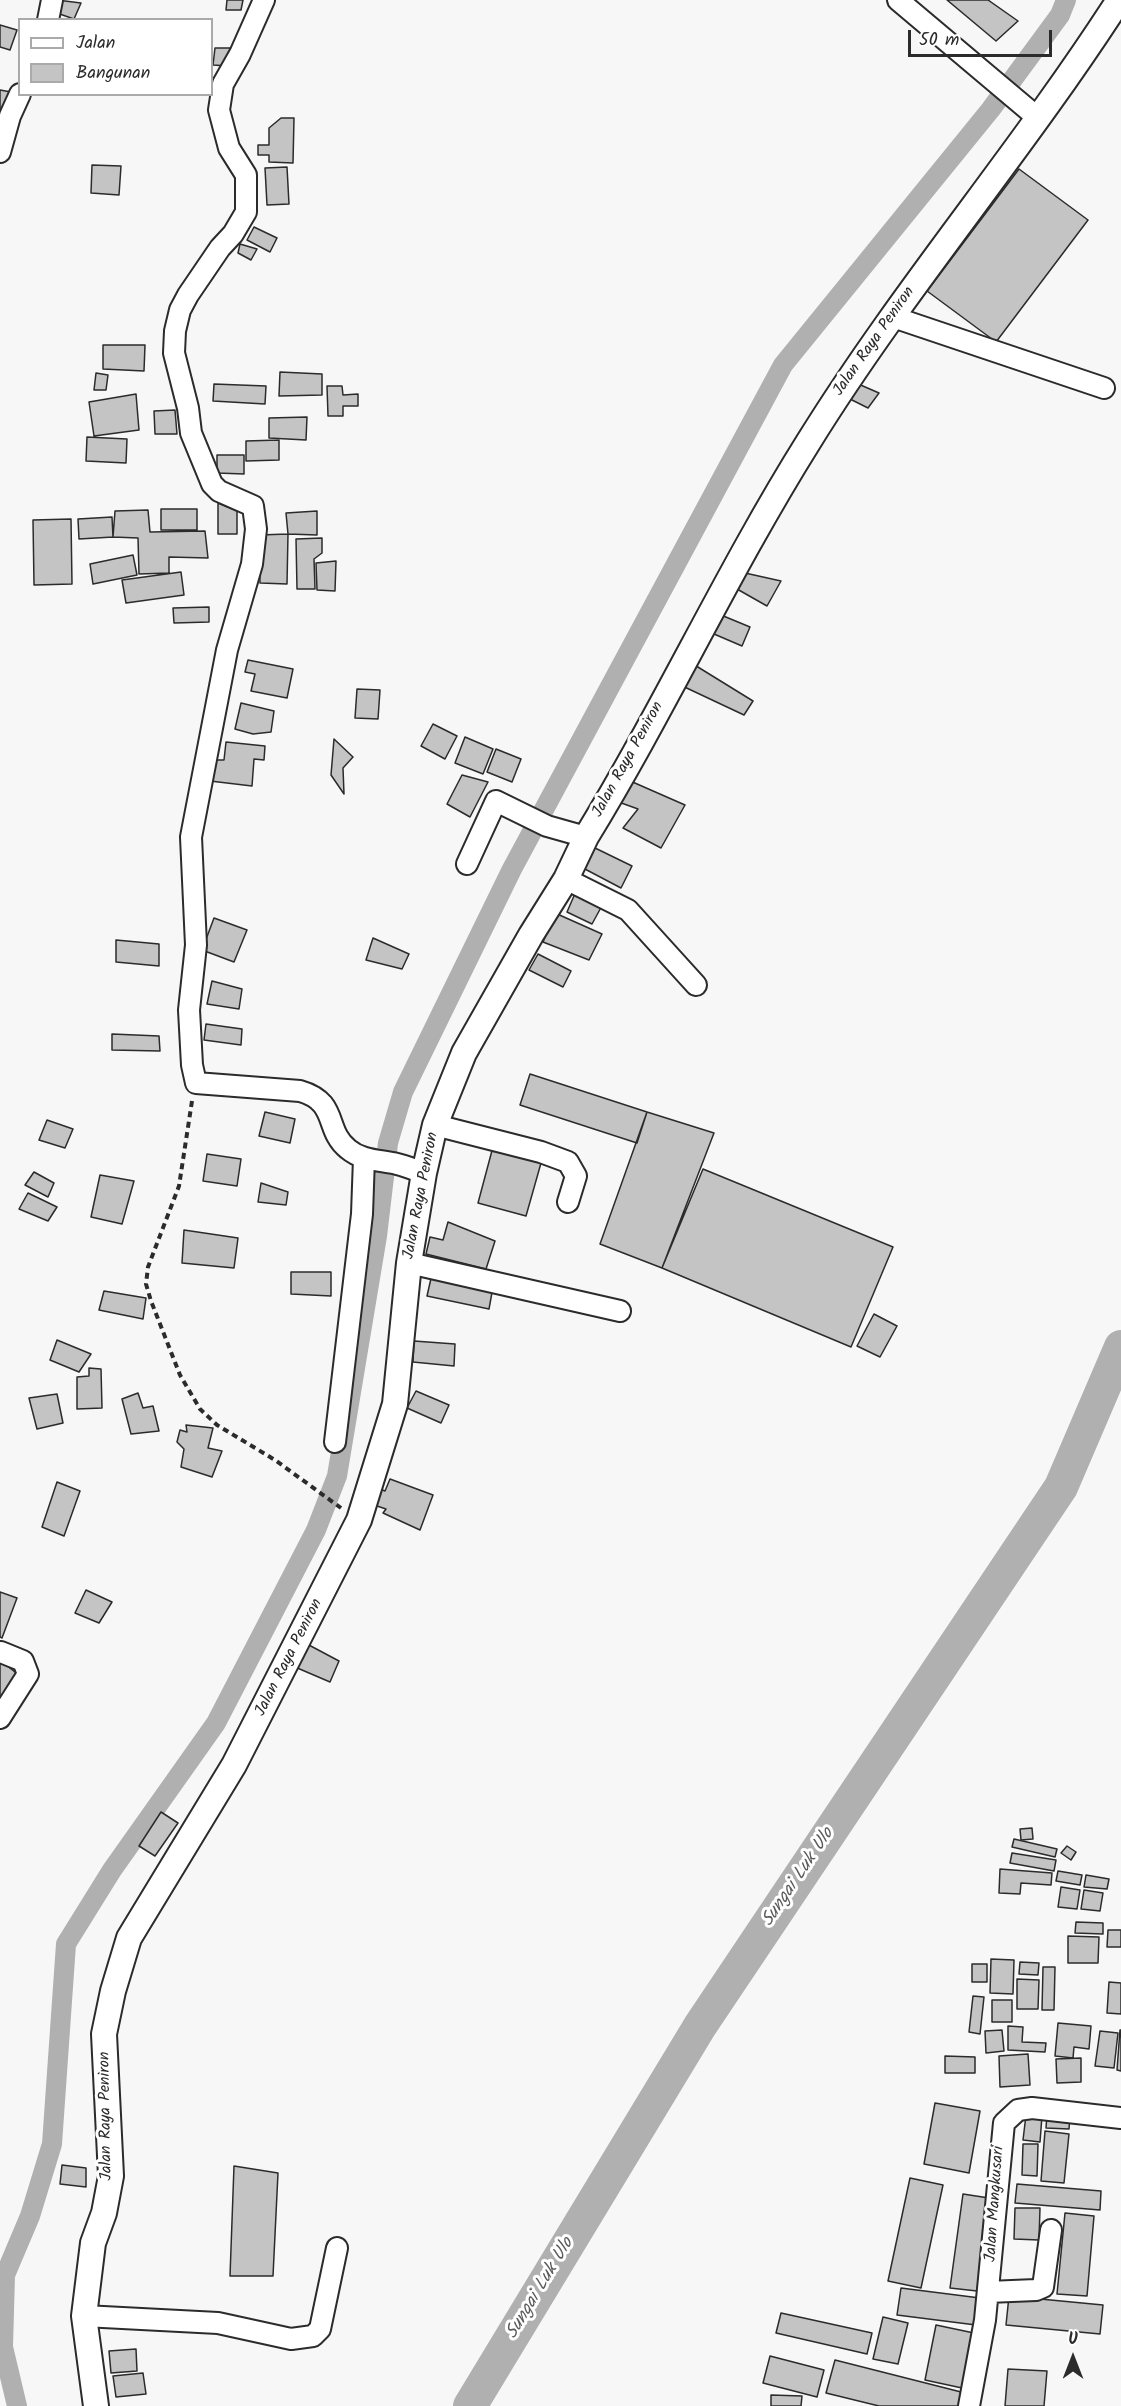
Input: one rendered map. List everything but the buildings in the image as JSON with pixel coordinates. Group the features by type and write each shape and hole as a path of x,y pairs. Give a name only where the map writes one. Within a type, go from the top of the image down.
{"main road":[{"name":"Jalan Raya Peniron","path":"96,2406 84,2316 93,2243 104,2213 111,2176 104,2034 113,1991 129,1938 234,1765 359,1520 395,1404 409,1263 424,1173 435,1125 464,1053 531,935 566,879 586,837 771,502 845,385 942,245 1038,118 1119,0"}],"street":[{"path":"48,18 52,0"},
{"path":"264,0 240,54 223,84 219,110 229,148 246,175 246,212 233,234 220,248 188,295 180,310 175,331 174,353 188,408 191,433 212,484 219,491 253,506 256,517 252,564 227,650 191,837 196,945 189,1010 192,1065 196,1083 300,1091 315,1095 324,1104 342,1144 368,1159 400,1164 424,1173"},
{"path":"898,0 1038,118"},
{"path":"0,152 10,116 19,96"},
{"path":"893,317 1104,388"},
{"path":"467,864 496,801 547,826 586,837"},
{"path":"566,879 628,910 639,918 696,985"},
{"path":"435,1125 541,1152 568,1162 576,1176 568,1202"},
{"path":"335,1442 368,1159"},
{"path":"409,1263 620,1311"},
{"path":"0,1718 28,1674 23,1661 1,1652"},
{"name":"Jalan Mangkusari","path":"969,2406 988,2292 1000,2135 1009,2116 1018,2110 1032,2108 1121,2118"},
{"path":"988,2292 1036,2290 1043,2287 1051,2230"},
{"path":"84,2316 218,2324 279,2338 313,2336 320,2329 337,2248"}],"path":[{"path":"196,1083 179,1186 152,1252 146,1284 180,1375 200,1408 217,1425 275,1460 306,1485 338,1506"}],"waterway":[{"path":"17,2406 3,2347 5,2275 30,2216 52,2144 66,1944 112,1870 216,1723 316,1530 337,1476 377,1236 388,1143 403,1092 512,869 783,365 991,109 1060,15 1066,0"},
{"name":"Sungai Luk Ulo","path":"470,2406 700,2026 1061,1487 1121,1347"}]}
